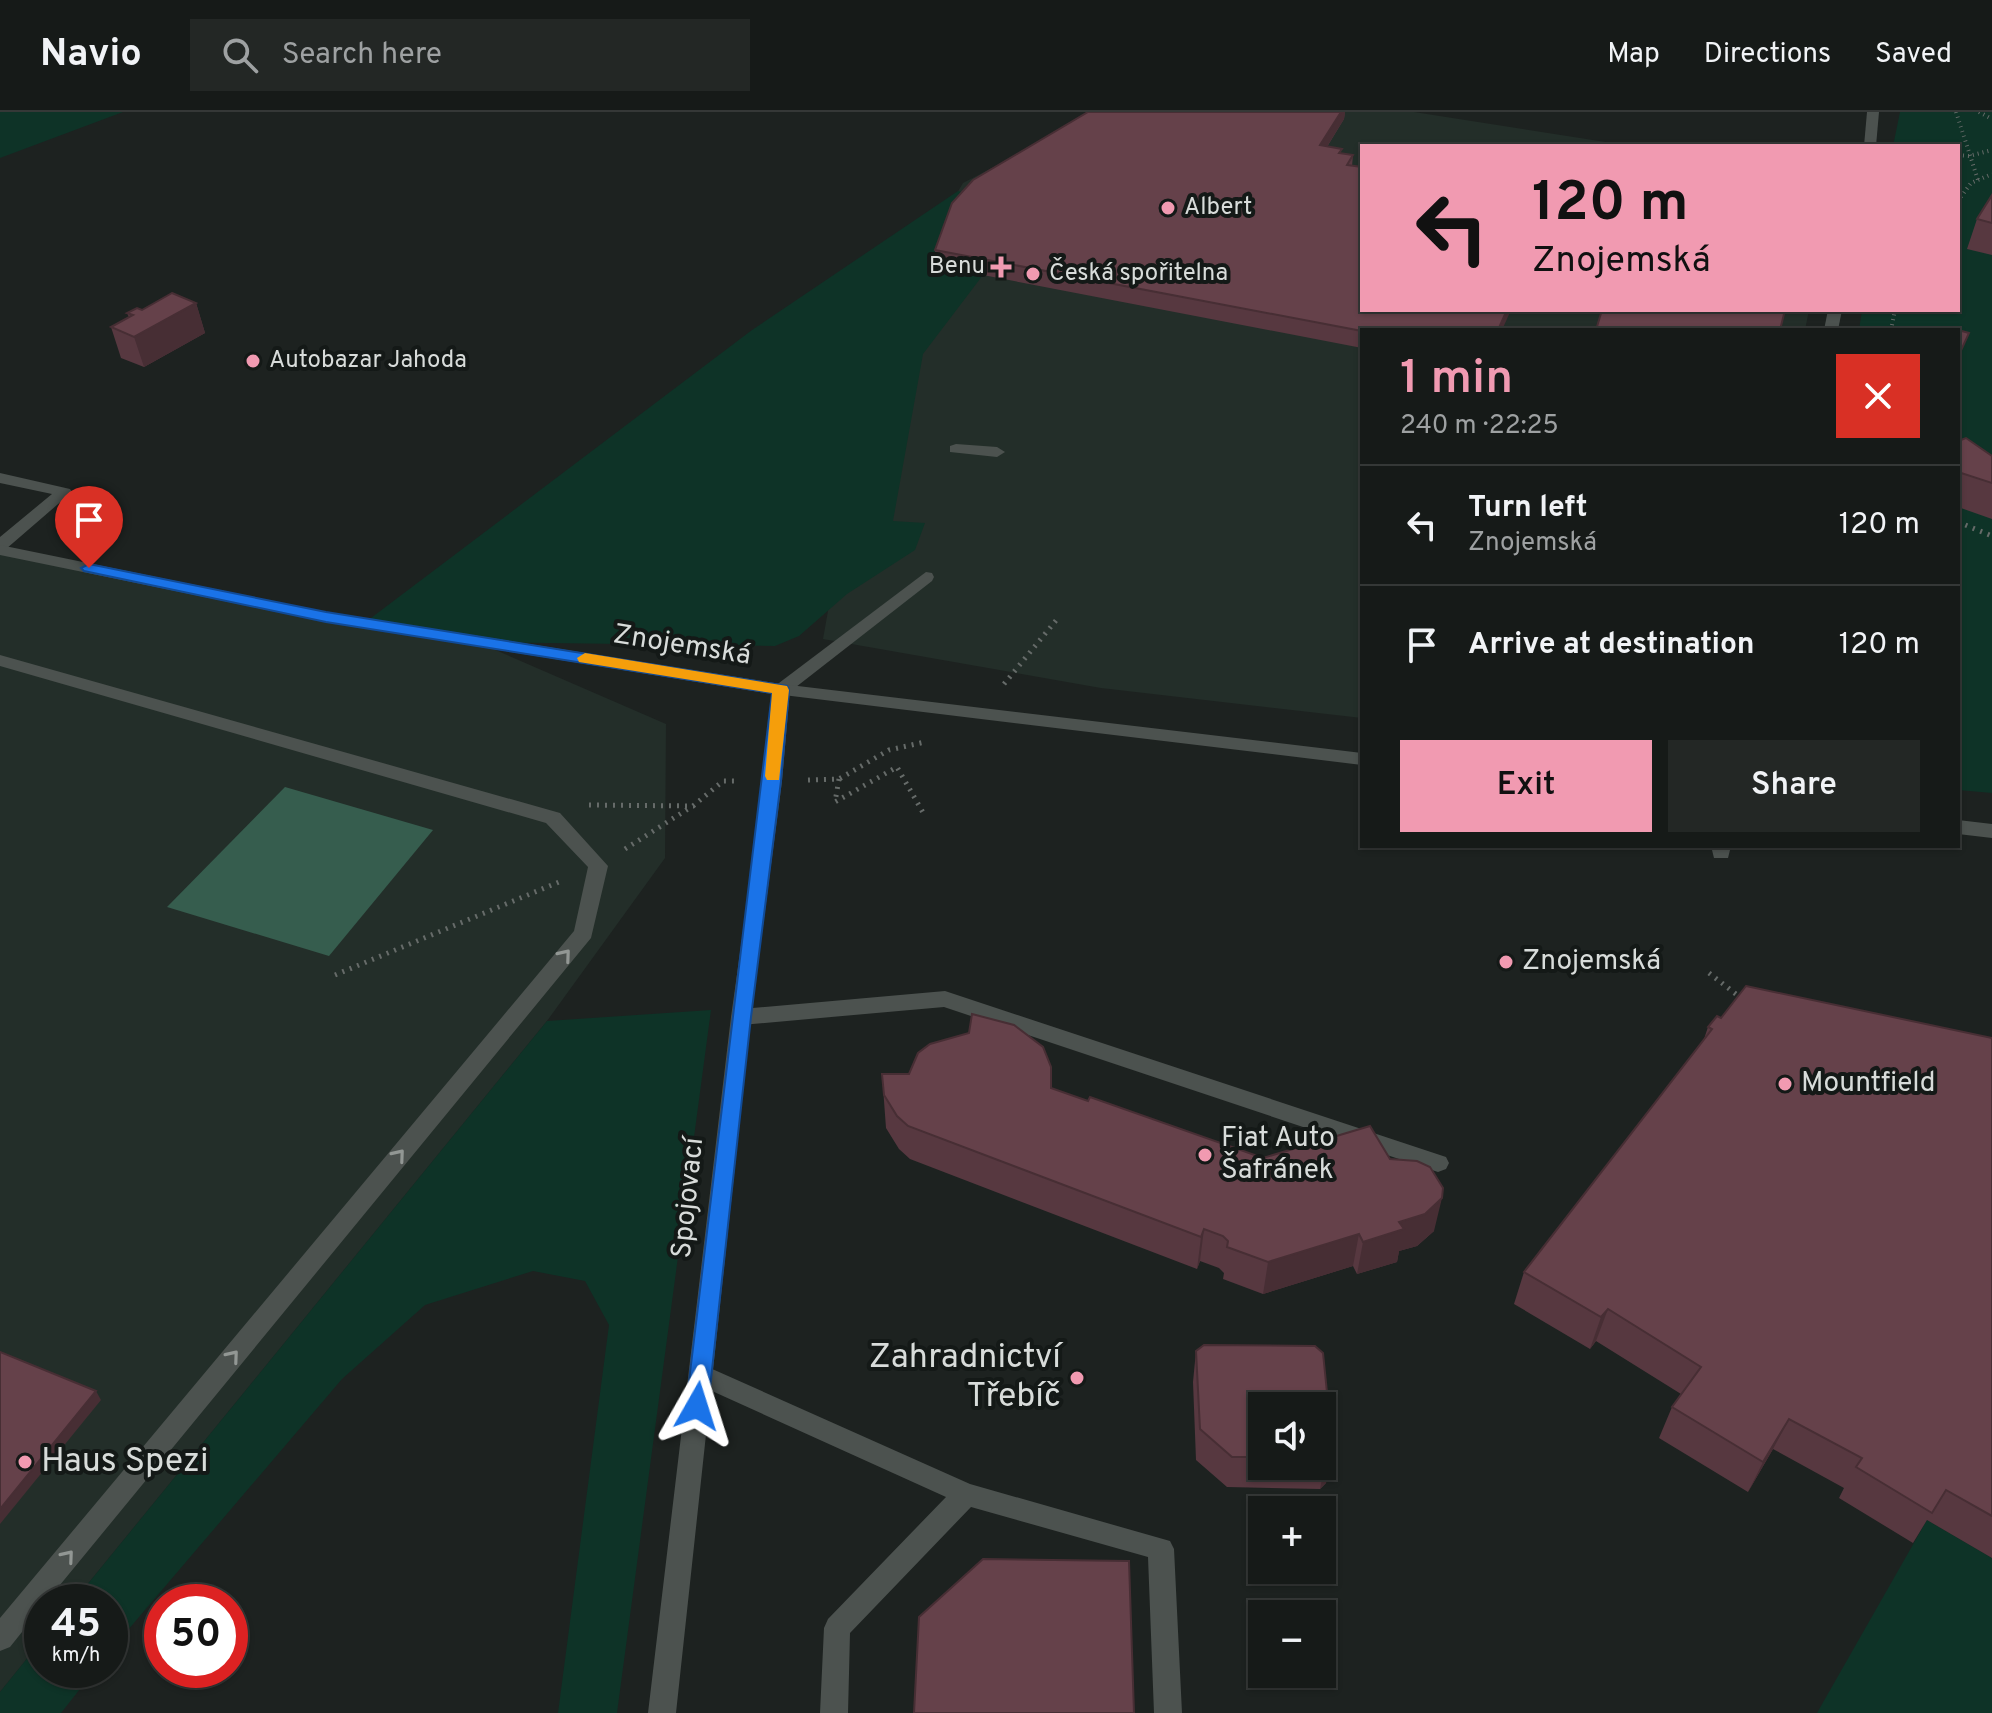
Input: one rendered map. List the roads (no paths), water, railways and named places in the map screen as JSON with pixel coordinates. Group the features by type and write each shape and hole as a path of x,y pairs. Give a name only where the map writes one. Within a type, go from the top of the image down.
{"main road":[{"path":"1870,144 1873,112"},
{"path":"956,449 997,452"},
{"path":"0,478 64,492 0,547"},
{"name":"Znojemská","path":"0,547 326,617 781,690 1360,759"},
{"path":"781,690 926,577"},
{"path":"0,660 553,818 598,866 584,933 0,1638"},
{"name":"Spojovací","path":"662,1713 741,1017 773,781 781,690"},
{"path":"1960,827 1992,831"},
{"path":"741,1017 945,999 1438,1163"},
{"path":"701,1375 966,1494 1161,1549 1168,1713"},
{"path":"834,1713 837,1628 966,1494"}],"place":[{"name":"Albert","path":"1168,208"},
{"name":"Benu","path":"1001,267"},
{"name":"Česká spořitelna","path":"1033,274"},
{"name":"Autobazar Jahoda","path":"253,361"},
{"name":"Znojemská","path":"1506,962"},
{"name":"Mountfield","path":"1785,1084"},
{"name":"Fiat Auto Šafránek","path":"1205,1155"},
{"name":"Zahradnictví Třebíč","path":"1077,1378"},
{"name":"Haus Spezi","path":"25,1462"}]}
